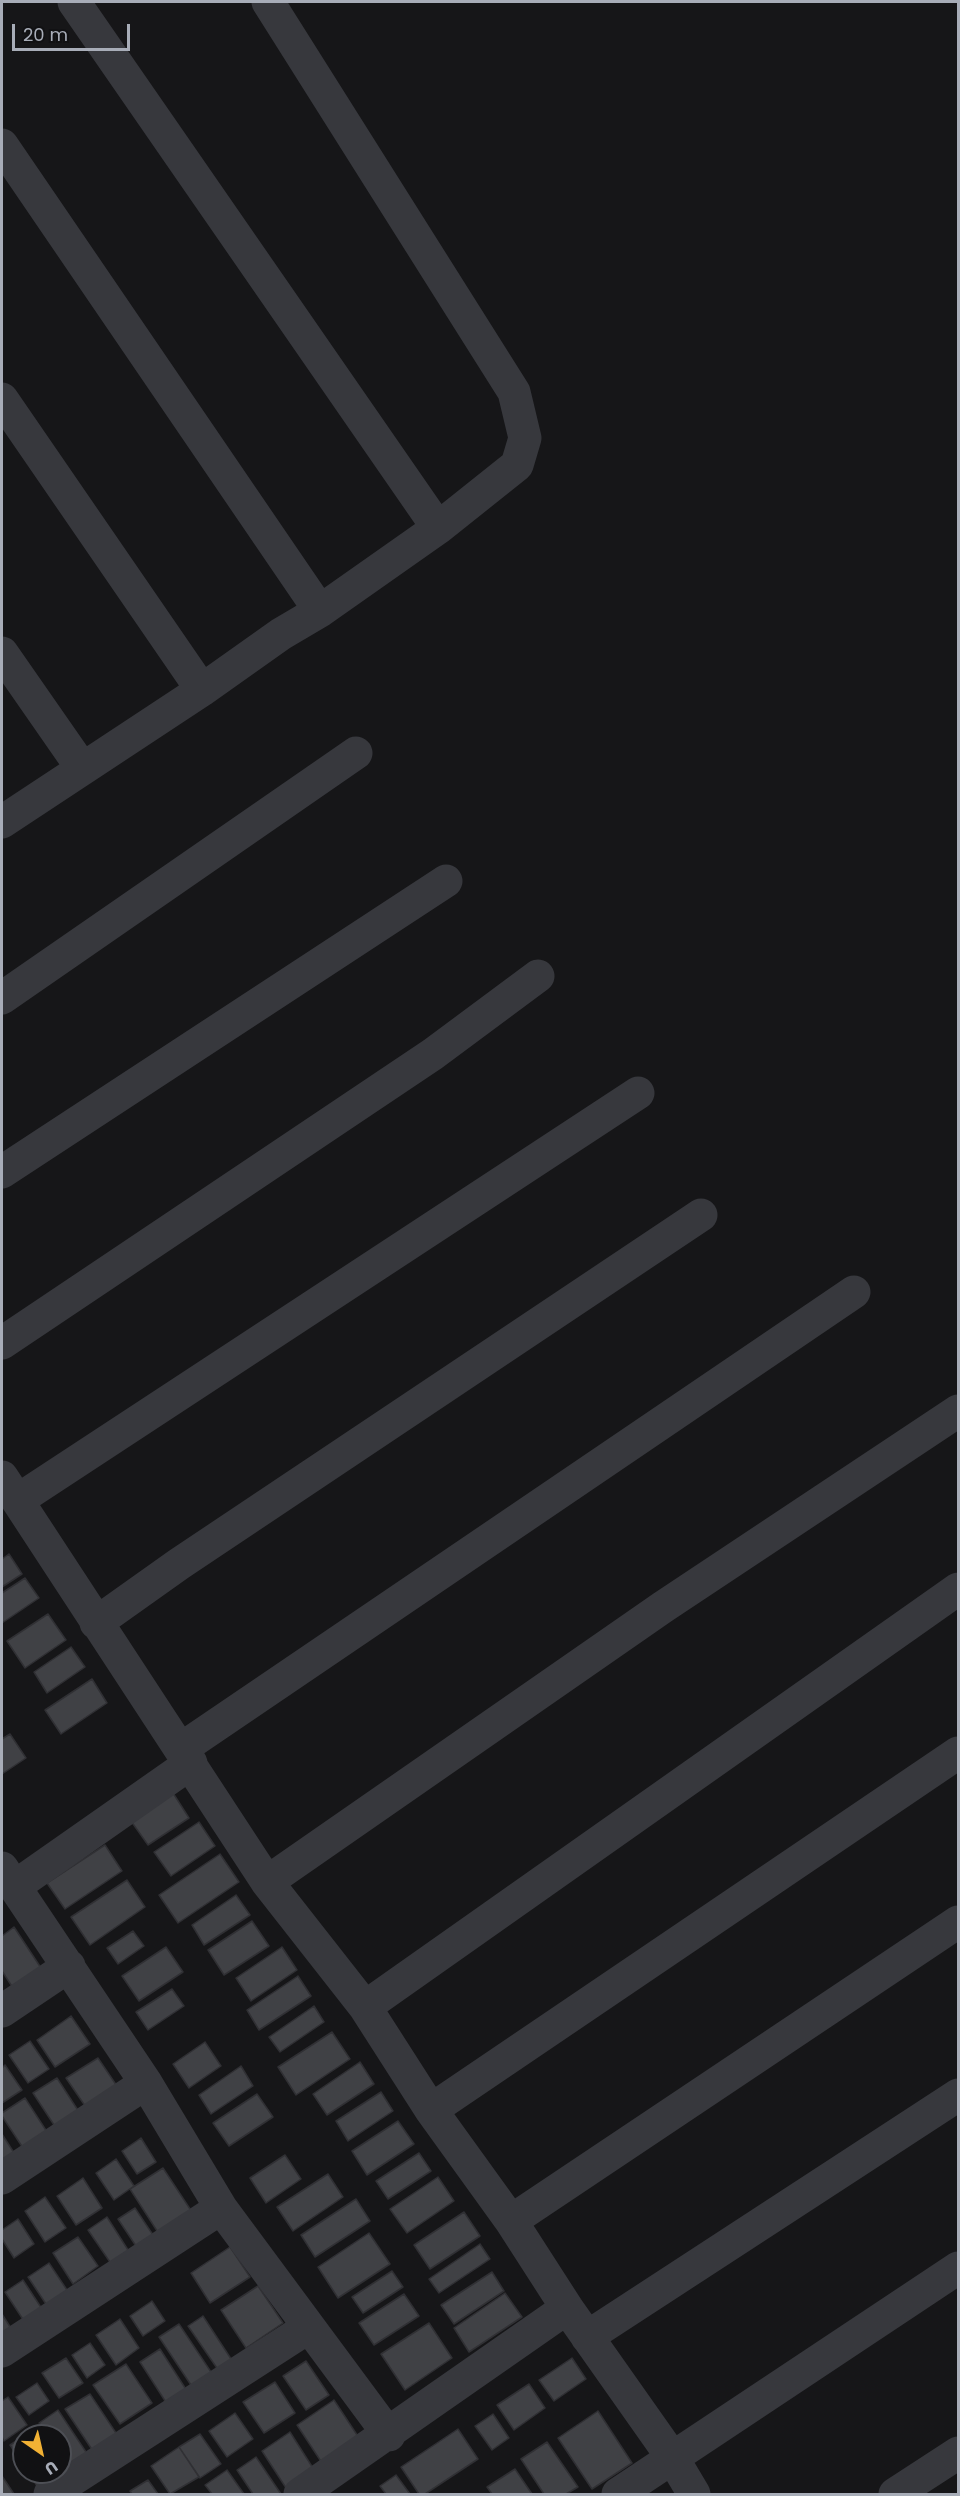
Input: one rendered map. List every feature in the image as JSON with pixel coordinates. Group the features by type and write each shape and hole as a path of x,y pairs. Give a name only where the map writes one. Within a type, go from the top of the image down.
{"street":[{"path":"74,2 438,528"},
{"path":"2,822 202,690 281,634 320,611 438,528 517,465 525,438 514,392 268,2"},
{"path":"2,146 320,611"},
{"path":"2,399 202,690"},
{"path":"2,653 82,768"},
{"path":"2,998 356,753"},
{"path":"2,1172 446,881"},
{"path":"2,1343 433,1054 538,976"},
{"path":"638,1093 10,1489 267,1882 364,2007 431,2110 511,2222 567,2308 672,2457 694,2494"},
{"path":"96,1623 179,1564 701,1215"},
{"path":"388,2435 221,2208 146,2083 8,1878 854,1292"},
{"path":"267,1882 663,1607 958,1411"},
{"path":"364,2007 958,1589"},
{"path":"431,2110 958,1753"},
{"path":"511,2222 958,1922"},
{"path":"2,2011 69,1966"},
{"path":"2,2178 146,2083"},
{"path":"587,2337 958,2095"},
{"path":"2,2351 221,2208"},
{"path":"618,2494 958,2268"},
{"path":"300,2494 388,2435 567,2308"},
{"path":"50,2494 309,2327"},
{"path":"895,2494 958,2453"}],"building":[{"path":"9,1554 22,1574 2,1587 2,1559"},
{"path":"25,1578 39,1598 2,1623 2,1593"},
{"path":"48,1614 66,1640 25,1668 7,1641"},
{"path":"71,1647 85,1667 47,1693 34,1672"},
{"path":"92,1679 107,1703 61,1734 45,1710"},
{"path":"10,1734 26,1758 2,1774 2,1739"},
{"path":"173,1793 189,1818 148,1845 131,1821"},
{"path":"199,1822 215,1846 171,1876 154,1852"},
{"path":"105,1845 122,1871 65,1909 47,1883"},
{"path":"220,1854 239,1882 178,1923 159,1895"},
{"path":"127,1880 145,1907 90,1945 71,1917"},
{"path":"236,1895 250,1915 204,1945 192,1925"},
{"path":"252,1921 269,1946 224,1975 208,1950"},
{"path":"14,1927 43,1971 15,1991 2,1971 2,1936"},
{"path":"133,1931 144,1946 118,1964 107,1948"},
{"path":"166,1947 183,1972 139,2001 122,1976"},
{"path":"282,1947 297,1970 251,2001 236,1978"},
{"path":"298,1976 311,1996 259,2030 247,2010"},
{"path":"172,1989 184,2006 148,2030 136,2012"},
{"path":"314,2006 324,2022 280,2052 269,2037"},
{"path":"71,2016 90,2044 55,2067 37,2040"},
{"path":"332,2032 350,2059 296,2095 278,2067"},
{"path":"30,2041 49,2069 28,2083 9,2055"},
{"path":"205,2042 221,2066 189,2088 173,2064"},
{"path":"98,2058 123,2095 92,2116 66,2078"},
{"path":"360,2062 374,2084 327,2115 313,2094"},
{"path":"5,2065 22,2090 2,2103 2,2068"},
{"path":"241,2066 253,2086 211,2114 199,2095"},
{"path":"57,2078 81,2115 58,2131 33,2093"},
{"path":"381,2092 393,2111 348,2141 336,2121"},
{"path":"257,2094 273,2117 229,2146 213,2123"},
{"path":"25,2098 51,2138 27,2154 2,2116 2,2113"},
{"path":"398,2121 414,2144 367,2175 352,2151"},
{"path":"2,2134 16,2156 2,2166"},
{"path":"141,2138 156,2162 137,2174 122,2151"},
{"path":"419,2153 431,2171 388,2199 376,2181"},
{"path":"285,2155 301,2179 266,2203 250,2178"},
{"path":"116,2159 134,2186 114,2200 96,2173"},
{"path":"163,2168 194,2215 161,2237 130,2189"},
{"path":"328,2174 343,2197 293,2231 277,2207"},
{"path":"438,2177 454,2201 407,2233 390,2209"},
{"path":"83,2178 102,2208 76,2225 57,2196"},
{"path":"45,2197 66,2228 45,2242 25,2211"},
{"path":"356,2199 370,2221 315,2257 301,2235"},
{"path":"135,2208 153,2235 136,2246 118,2219"},
{"path":"464,2212 480,2236 430,2269 414,2245"},
{"path":"107,2217 130,2253 112,2265 88,2230"},
{"path":"18,2219 34,2244 14,2258 2,2239 2,2230"},
{"path":"369,2233 390,2264 338,2298 318,2267"},
{"path":"78,2237 98,2266 73,2284 53,2253"},
{"path":"480,2244 490,2259 439,2293 429,2279"},
{"path":"230,2247 250,2277 210,2303 191,2273"},
{"path":"49,2263 73,2299 52,2313 28,2277"},
{"path":"392,2271 403,2287 363,2313 352,2297"},
{"path":"492,2272 504,2291 454,2324 441,2305"},
{"path":"23,2280 46,2315 28,2327 5,2292"},
{"path":"258,2286 283,2323 246,2348 221,2310"},
{"path":"505,2293 522,2317 469,2352 454,2328"},
{"path":"404,2294 419,2316 374,2345 359,2323"},
{"path":"152,2301 165,2321 143,2336 130,2316"},
{"path":"2,2314 14,2333 2,2341"},
{"path":"203,2316 235,2365 221,2374 188,2326"},
{"path":"120,2319 139,2348 116,2365 96,2335"},
{"path":"429,2323 452,2358 405,2390 381,2354"},
{"path":"179,2324 213,2375 193,2388 159,2337"},
{"path":"90,2343 105,2365 87,2378 72,2355"},
{"path":"160,2349 189,2394 169,2407 140,2362"},
{"path":"66,2358 83,2383 59,2398 42,2373"},
{"path":"572,2358 586,2379 554,2401 539,2380"},
{"path":"306,2361 329,2395 306,2410 283,2376"},
{"path":"126,2364 152,2403 120,2424 93,2385"},
{"path":"275,2382 295,2413 264,2433 243,2402"},
{"path":"37,2383 49,2401 29,2415 16,2397"},
{"path":"529,2384 545,2408 514,2430 497,2405"},
{"path":"90,2394 118,2436 93,2451 65,2409"},
{"path":"8,2397 26,2424 12,2424 12,2435 4,2441 2,2437 2,2401"},
{"path":"334,2400 365,2447 328,2472 297,2425"},
{"path":"58,2410 67,2424 40,2424"},
{"path":"598,2411 632,2463 592,2489 558,2438"},
{"path":"235,2413 253,2439 227,2457 209,2431"},
{"path":"493,2414 509,2438 492,2450 475,2426"},
{"path":"458,2429 478,2459 425,2494 419,2494 401,2467"},
{"path":"72,2431 88,2455 72,2466"},
{"path":"290,2432 318,2476 290,2494 262,2451"},
{"path":"200,2434 221,2464 200,2478 179,2447"},
{"path":"547,2442 578,2487 566,2494 544,2494 521,2459"},
{"path":"179,2447 199,2477 170,2494 151,2466"},
{"path":"256,2457 281,2494 253,2494 237,2470"},
{"path":"515,2469 532,2494 492,2494 487,2487"},
{"path":"227,2470 244,2494 212,2494 205,2485"},
{"path":"396,2475 410,2494 386,2494 380,2486"},
{"path":"2,2476 14,2494 2,2494"},
{"path":"148,2480 158,2494 132,2494 130,2491"},
{"path":"36,2484 47,2484 39,2489"}]}
